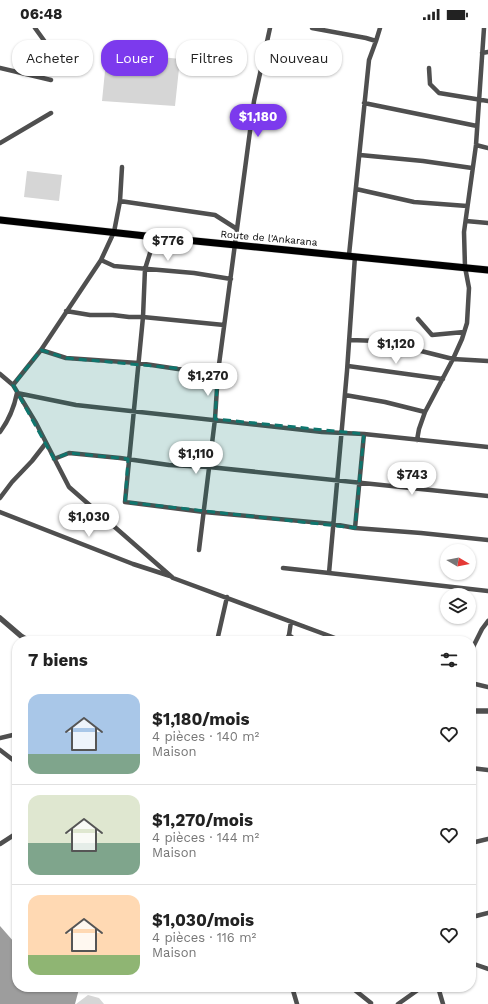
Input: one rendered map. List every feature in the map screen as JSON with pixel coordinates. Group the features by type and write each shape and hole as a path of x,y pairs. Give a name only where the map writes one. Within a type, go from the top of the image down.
{"main road":[{"name":"Route de l'Ankarana","path":"0,220 488,270"}],"street":[{"path":"35,28 44,40"},
{"path":"199,550 215,419 218,372 254,101 270,28"},
{"path":"312,28 376,42"},
{"path":"329,572 348,366 356,189 364,103 369,60 380,28"},
{"path":"417,440 425,412 453,358 467,322 469,288 465,267 464,232 476,145 484,28"},
{"path":"482,53 488,52"},
{"path":"0,68 51,80"},
{"path":"429,68 430,84 439,93 488,101"},
{"path":"364,103 477,126"},
{"path":"0,143 51,113"},
{"path":"476,145 488,148"},
{"path":"360,155 423,161 472,168"},
{"path":"13,385 41,350 101,260 114,232 120,201 122,167"},
{"path":"356,189 414,202 467,206"},
{"path":"120,201 215,215 237,229"},
{"path":"466,221 488,223"},
{"path":"155,237 145,269 143,317 125,502 204,512 333,524 355,528 421,532 488,540"},
{"path":"101,260 114,266 194,273 231,279"},
{"path":"66,311 90,315 143,317 224,325"},
{"path":"418,319 432,335 464,332"},
{"path":"349,340 381,342 453,358 488,361"},
{"path":"41,350 66,358 138,363 178,369 218,372"},
{"path":"348,366 443,378"},
{"path":"0,374 13,385 36,424 69,487 173,578"},
{"path":"17,393 76,405 215,419 322,432 364,434 488,447"},
{"path":"0,432 6,424 14,407 17,393"},
{"path":"345,395 385,402 425,412"},
{"path":"355,528 364,434"},
{"path":"0,498 12,482 43,449 46,443"},
{"path":"54,459 69,453 169,465 209,467 488,496"},
{"path":"0,512 134,564 227,597 329,636"},
{"path":"283,568 329,572 488,592"},
{"path":"218,636 227,597"},
{"path":"1,621 21,636"},
{"path":"476,641 488,621"},
{"path":"289,635 291,622"},
{"path":"476,684 488,687"},
{"path":"476,711 488,711"},
{"path":"0,738 12,735"},
{"path":"0,750 12,759"},
{"path":"476,769 488,770"},
{"path":"0,844 12,836"},
{"path":"476,842 488,839"},
{"path":"476,916 488,913"},
{"path":"476,965 488,969"},
{"path":"293,992 297,1004"},
{"path":"357,992 371,1003"},
{"path":"398,1004 415,992"},
{"path":"439,992 443,1004"}],"highlighted area":[{"path":"41,350 66,358 218,372 215,419 364,434 355,528 125,502 128,459 69,453 54,459 13,385"}],"shaded area":[{"path":"168,58 176,59 176,76 178,76 175,106 102,101 104,76 168,76"},
{"path":"27,171 62,175 59,201 24,197"},
{"path":"0,926 12,940 12,992 78,992 75,1004 0,1004"},
{"path":"88,995 99,998 104,1004 76,1004"}]}
